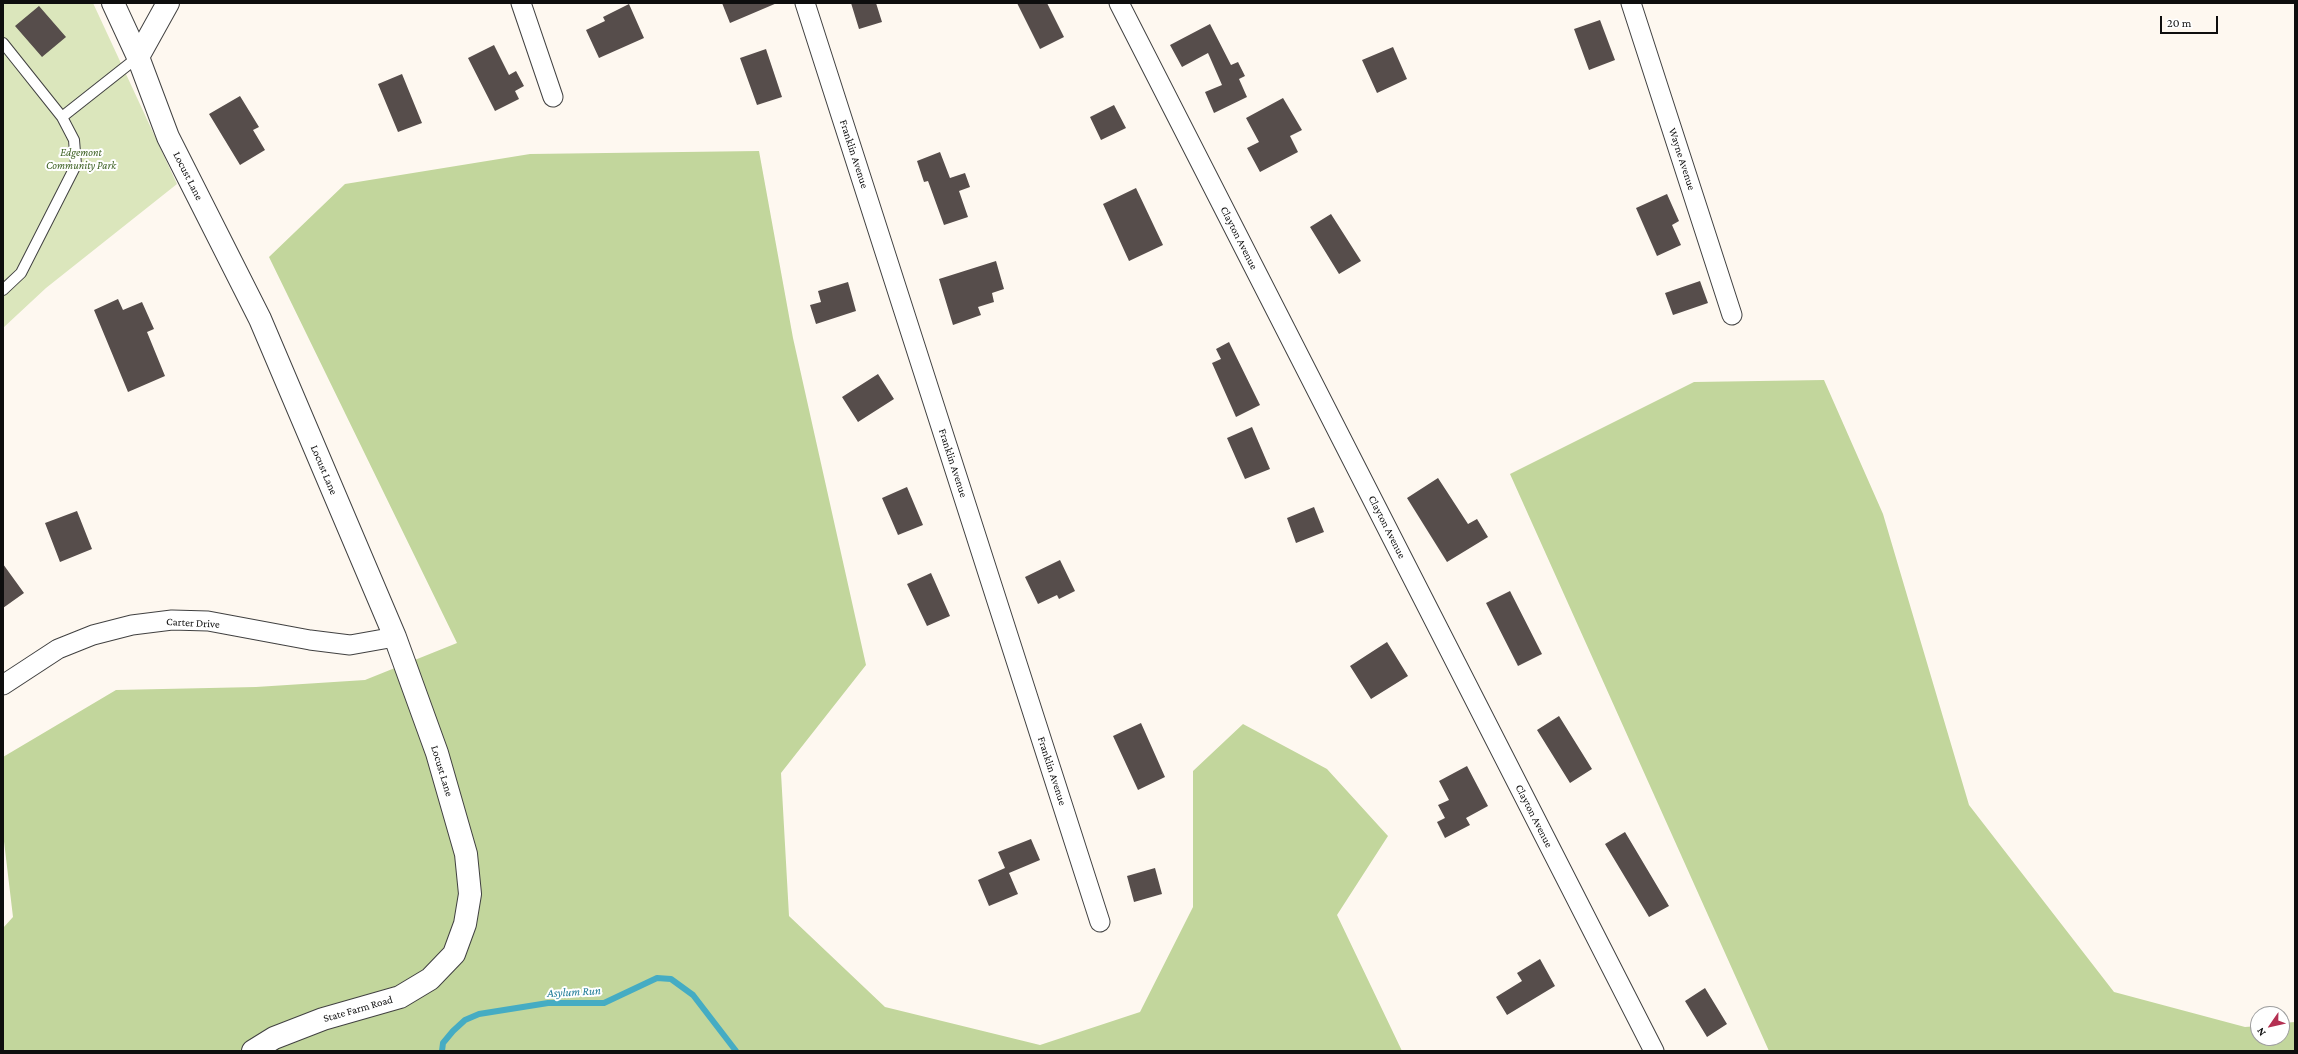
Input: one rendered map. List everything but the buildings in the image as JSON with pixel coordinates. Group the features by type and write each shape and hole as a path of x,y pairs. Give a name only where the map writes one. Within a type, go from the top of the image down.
{"street":[{"name":"Locust Lane","path":"114,3 138,57 168,137 260,319 395,637 437,753 466,854 470,894 465,924 454,954"},
{"path":"138,57 168,3"},
{"path":"521,3 553,97"},
{"name":"Franklin Avenue","path":"805,3 1100,922"},
{"name":"Clayton Avenue","path":"1119,3 1654,1051"},
{"name":"Wayne Avenue","path":"1631,3 1732,315"},
{"name":"Carter Drive","path":"3,684 58,649 93,634 132,625 172,620 208,621 310,640 350,645 395,637"},
{"name":"State Farm Road","path":"253,1051 274,1038 323,1019 400,997 430,979 454,954"}],"lane":[{"path":"3,43 62,117 74,140 76,165 21,274 3,290"},
{"path":"62,117 138,57"}],"green space":[{"name":"Edgemont Community Park","path":"3,3 93,3 177,184 46,288 3,328"},
{"path":"759,151 793,338 866,665 781,773 789,916 885,1007 1040,1045 1140,1012 1193,907 1193,771 1243,724 1327,769 1388,836 1337,915 1402,1051 3,1051 3,928 13,917 3,833 3,757 116,690 256,687 365,680 457,643 269,257 345,184 530,154"},
{"path":"1824,380 1883,514 1969,805 2114,992 2245,1027 2250,1027 2250,1046 2290,1046 2290,1022 2295,1022 2295,1051 1769,1051 1510,474 1694,382"}],"waterway":[{"name":"Asylum Run","path":"442,1051 443,1043 453,1031 465,1020 479,1014 548,1003 604,1003 657,978 671,979 693,995 736,1051"}]}
